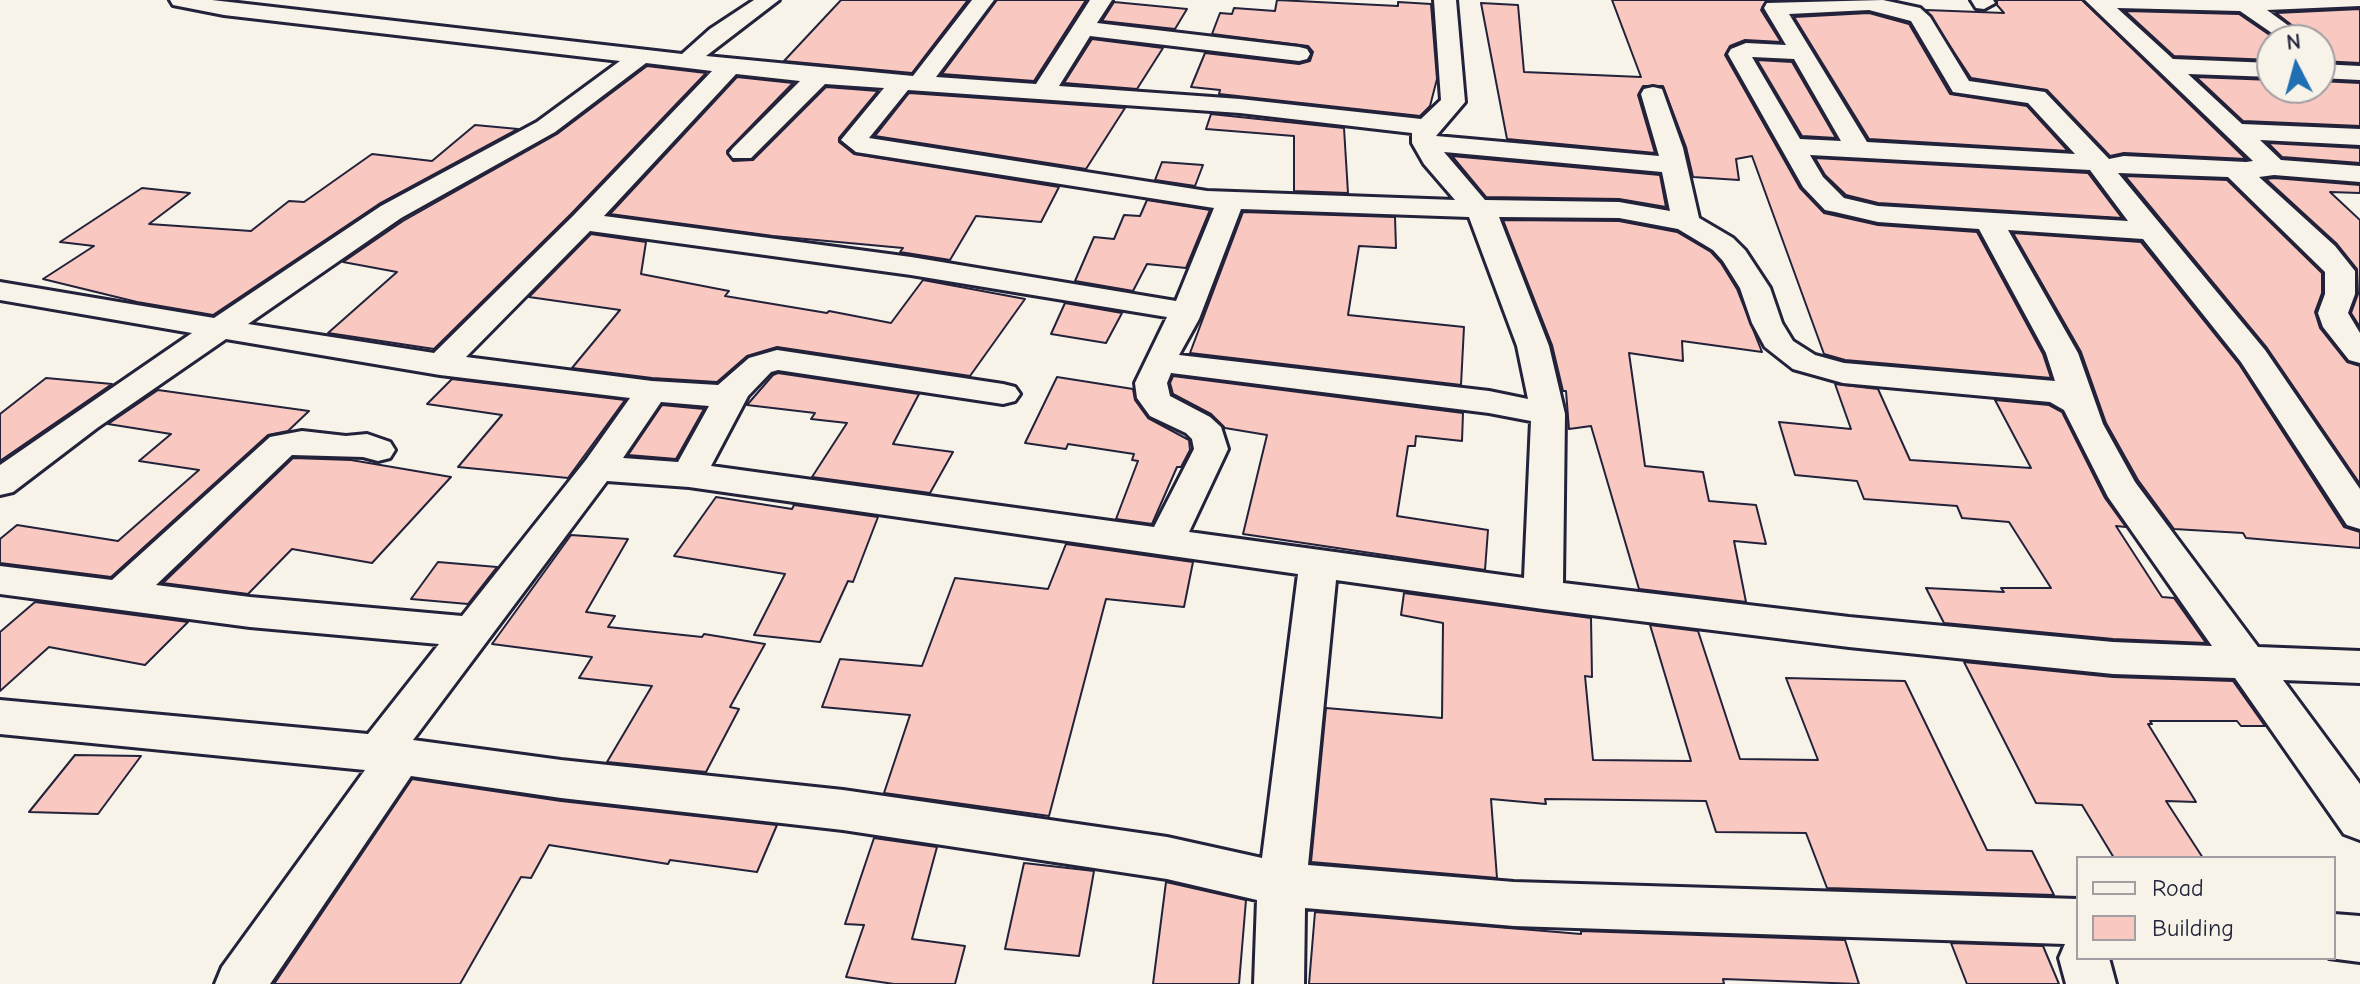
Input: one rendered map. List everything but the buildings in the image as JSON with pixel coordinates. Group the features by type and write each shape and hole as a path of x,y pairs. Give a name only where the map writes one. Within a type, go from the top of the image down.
{"street":[{"path":"181,0 224,9 819,76 1240,106 1426,135 1674,165"},
{"path":"224,9 249,0"},
{"path":"686,62 718,34 768,0"},
{"path":"983,0 910,83 854,140 865,147 886,151 1230,201 1619,210 1686,222 1723,244 1735,256 1755,288 1767,323 1781,347 1804,362 1843,373 2058,392 2079,404"},
{"path":"1042,94 1101,0"},
{"path":"1426,135 1453,102 1445,0"},
{"path":"2096,0 2245,5 2360,0"},
{"path":"2096,0 2274,167"},
{"path":"1859,150 1775,8 1860,2 1904,10 1919,17 1961,87 2036,97 2101,165 2104,173 2254,357 2360,516"},
{"path":"2245,5 2273,24"},
{"path":"1081,28 1299,54"},
{"path":"1801,53 1746,50 1739,54 1812,181 1835,204 1878,214 2154,231"},
{"path":"0,483 85,420 391,212 546,127 640,57"},
{"path":"440,365 583,222 730,66"},
{"path":"2168,66 2256,69"},
{"path":"742,153 819,76"},
{"path":"1653,94 1674,165 1686,222"},
{"path":"2237,131 2360,137"},
{"path":"1426,135 1437,164 1478,208 1490,227 1533,346 1548,414 1543,595"},
{"path":"1793,146 2101,165 2235,169 2274,167 2360,174"},
{"path":"2235,169 2325,252 2340,271 2340,294 2333,313 2339,327 2360,353"},
{"path":"2329,171 2360,199"},
{"path":"1166,540 1211,449 1209,435 1198,425 1162,408 1154,398 1151,383 1159,362 1184,319 1230,201"},
{"path":"1989,221 2062,353 2086,424 2121,488 2360,820"},
{"path":"583,222 911,266 1141,303 1178,311 1184,319"},
{"path":"2,293 440,365 706,396 734,391"},
{"path":"689,475 734,391 760,365 777,360 1003,394"},
{"path":"1159,362 1489,402 1548,414"},
{"path":"240,984 389,754 474,632 652,391"},
{"path":"121,595 282,445 302,442 346,447 367,445 378,450"},
{"path":"598,468 689,475 1543,595 1955,644 2113,658 2360,667"},
{"path":"1279,984 1282,884 1319,563"},
{"path":"0,580 250,612 474,632"},
{"path":"0,717 389,754 561,779 843,810 1167,858 1282,884 1514,904 2076,933"},
{"path":"2336,937 2360,939"},
{"path":"2085,960 2091,984"}]}
